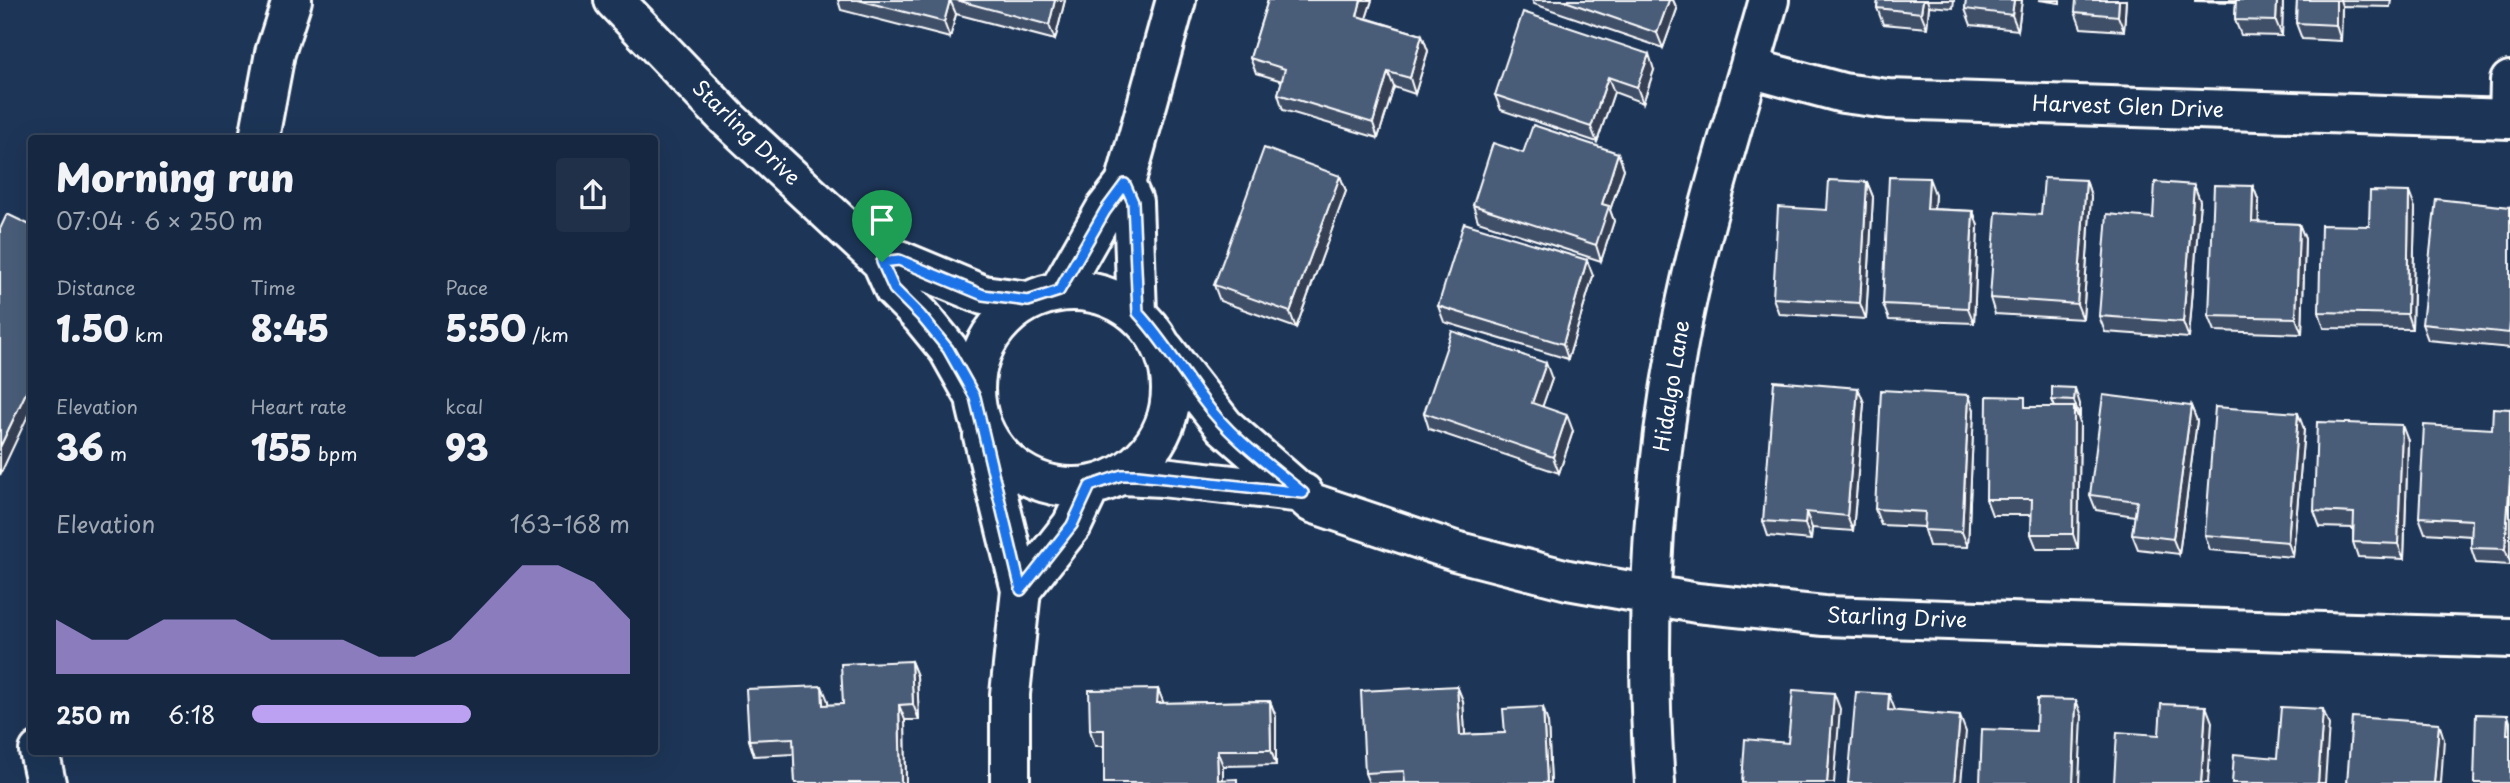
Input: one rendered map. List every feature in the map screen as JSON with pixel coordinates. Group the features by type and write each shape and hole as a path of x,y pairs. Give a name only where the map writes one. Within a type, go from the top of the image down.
{"street":[{"path":"260,135 275,53 292,0"},
{"name":"Starling Drive","path":"614,0 727,118 882,262 894,289 948,349 977,409"},
{"path":"1010,783 1010,694 1021,590 977,409 977,368 987,341 1005,318 1044,296 1125,184 1176,0"},
{"name":"Hidalgo Lane","path":"1655,783 1650,701 1650,596 1660,464 1678,342 1703,232 1769,0"},
{"name":"Harvest Glen Drive","path":"1750,68 1828,90 1888,99 2509,119"},
{"path":"2509,119 2510,81"},
{"path":"1125,184 1133,202 1138,313"},
{"path":"882,262 899,260 983,295 1044,296 1087,290 1114,298 1138,313 1153,329 1164,349 1172,377 1171,406 1162,433 1145,458 1106,481 1021,590"},
{"name":"Starling Drive","path":"1164,349 1224,426 1312,503 1455,551 1568,580 1650,596 1744,609 1831,616 2510,638"},
{"path":"977,409 992,446 1011,466 1035,481 1062,487 1106,481"},
{"name":"Starling Drive","path":"1106,481 1162,477 1303,493"},
{"path":"40,755 47,783"}],"building":[{"path":"858,0 950,0 944,22"},
{"path":"956,0 1055,0 1049,25"},
{"path":"1268,0 1361,0 1357,16 1422,35 1410,78 1388,72 1373,123 1278,94 1285,69 1250,58"},
{"path":"1562,0 1669,0 1657,33"},
{"path":"1878,0 1923,0 1921,13 1877,8"},
{"path":"1966,0 2014,0 2012,15 1965,9"},
{"path":"2076,0 2119,0 2118,16 2075,12"},
{"path":"2236,0 2277,0 2276,21 2235,20"},
{"path":"2297,0 2336,0 2336,25 2296,23"},
{"path":"1523,12 1649,54 1637,87 1608,77 1591,127 1495,95"},
{"path":"1533,125 1618,153 1602,204 1609,206 1596,245 1473,205 1493,143 1523,153"},
{"path":"1264,148 1340,176 1290,312 1214,285"},
{"path":"1889,177 1929,178 1927,209 1973,211 1968,308 1883,304"},
{"path":"2044,178 2086,180 2077,304 1990,298 1996,212 2041,215"},
{"path":"1829,180 1867,182 1860,303 1773,298 1778,207 1827,210"},
{"path":"2155,182 2194,185 2183,322 2099,316 2107,214 2153,218"},
{"path":"2214,185 2253,186 2252,222 2299,224 2296,318 2209,316"},
{"path":"2370,191 2409,192 2407,314 2319,312 2321,225 2369,226"},
{"path":"2436,199 2510,207 2509,333 2422,324"},
{"path":"7,214 28,224 28,388 0,447 0,229"},
{"path":"1464,223 1587,260 1563,344 1438,306"},
{"path":"1452,331 1546,363 1532,403 1567,415 1553,457 1424,413"},
{"path":"1774,381 1858,388 1847,516 1806,512 1805,524 1763,521"},
{"path":"2052,387 2075,388 2074,401 2052,400"},
{"path":"1881,390 1969,395 1962,532 1924,530 1925,512 1875,509"},
{"path":"2103,395 2191,406 2173,539 2132,534 2137,501 2090,495"},
{"path":"1987,396 2025,397 2025,407 2074,407 2073,534 2031,534 2032,499 1986,499"},
{"path":"2215,407 2298,413 2288,542 2205,535"},
{"path":"2493,408 2510,409 2510,477 2505,549 2471,548 2472,520 2419,517 2424,425 2492,429"},
{"path":"2317,422 2402,425 2398,544 2353,542 2354,513 2314,511"},
{"path":"911,661 913,704 899,705 901,783 795,783 793,738 749,740 746,689 822,686 823,705 843,704 841,664"},
{"path":"1457,686 1460,735 1505,733 1503,709 1543,707 1547,783 1405,783 1404,771 1365,773 1361,691"},
{"path":"1158,689 1157,703 1270,701 1271,750 1217,750 1218,780 1237,779 1237,783 1104,783 1104,730 1090,730 1089,690"},
{"path":"1793,690 1834,693 1827,783 1742,783 1745,739 1788,743"},
{"path":"1856,692 1889,694 1888,710 1960,716 1954,783 1848,783"},
{"path":"2037,699 2076,700 2073,783 1980,783 1982,729 2036,731"},
{"path":"2161,704 2206,706 2201,783 2114,783 2117,732 2159,735"},
{"path":"2281,707 2323,709 2318,783 2232,783 2234,754 2277,758"},
{"path":"2476,714 2508,715 2510,783 2474,783"},
{"path":"2352,717 2439,723 2434,783 2347,783"}],"route":[{"path":"1125,184 1133,202 1138,313 1153,329 1164,349 1224,426 1303,493 1138,475 1122,475 1090,486 1072,525 1021,590 975,397 948,349 894,289 882,262 899,260 983,295 1028,301 1059,291 1105,211 1125,184"}]}
